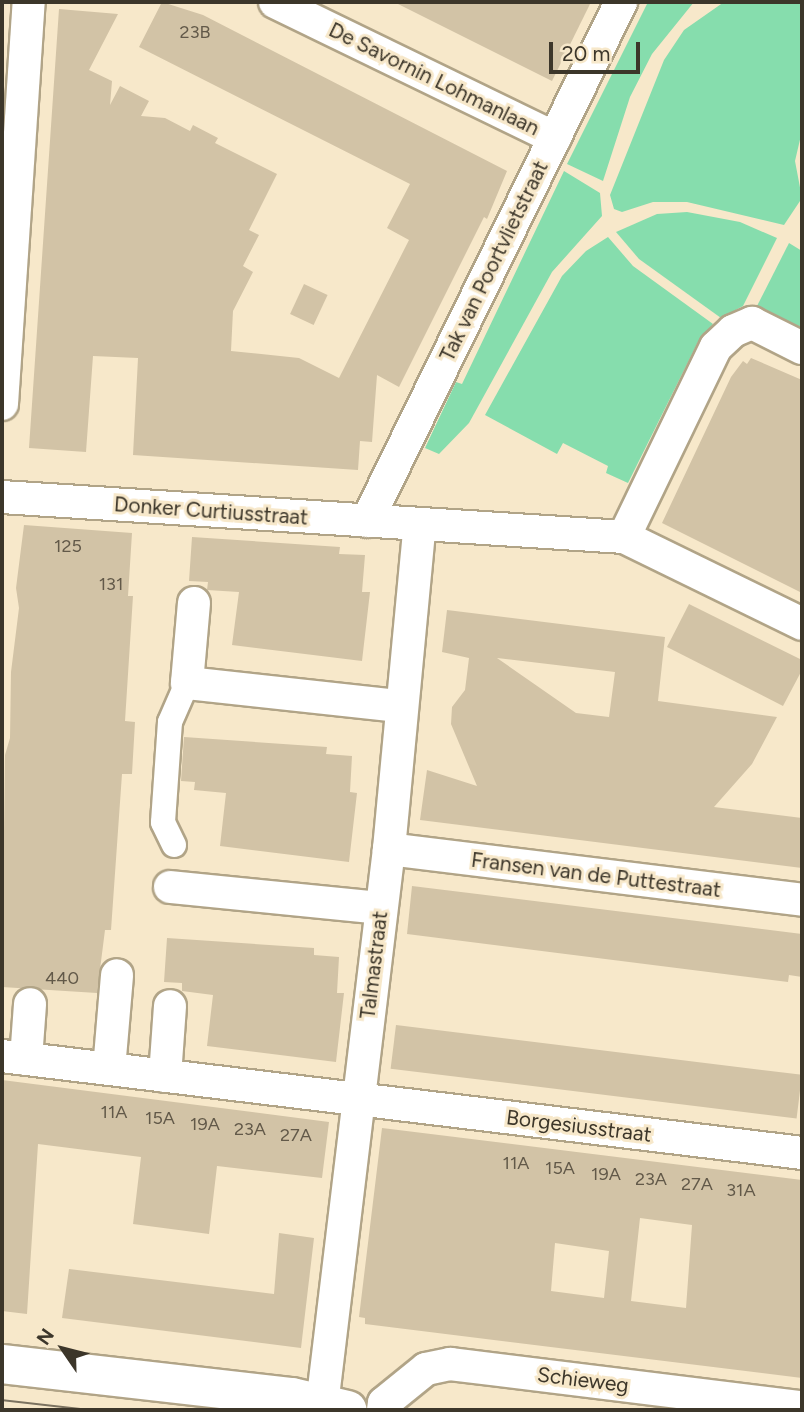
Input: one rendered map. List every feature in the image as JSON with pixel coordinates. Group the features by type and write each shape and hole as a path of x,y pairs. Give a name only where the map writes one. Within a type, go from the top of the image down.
{"main road":[{"path":"2,1364 332,1396"}],"street":[{"path":"2,404 29,2"},
{"name":"De Savornin Lohmanlaan","path":"275,2 555,138"},
{"name":"Tak van Poortvlietstraat","path":"367,521 621,2"},
{"path":"802,348 752,323 733,331 716,348 624,537 802,624"},
{"name":"Donker Curtiusstraat","path":"2,497 624,537"},
{"name":"Talmastraat","path":"332,1396 356,1099 389,849 400,706 420,524"},
{"path":"174,845 163,822 170,722 187,682 194,603"},
{"path":"187,682 400,706"},
{"name":"Fransen van de Puttestraat","path":"389,849 802,900"},
{"path":"170,887 381,908"},
{"path":"109,1069 117,975"},
{"path":"14,1058 30,1004"},
{"path":"165,1076 170,1006"},
{"name":"Borgesiusstraat","path":"14,1058 802,1153"},
{"name":"Schieweg","path":"383,1410 384,1403 426,1369 450,1364 802,1407"}],"green space":[{"path":"648,2 694,2 652,54 630,97 603,181 567,164"},
{"path":"724,2 802,2 802,131 795,161 802,198 784,225 687,202 653,202 622,212 614,209 610,195 664,60 684,30"},
{"path":"564,171 600,193 602,216 552,272 469,423 439,454 425,448 456,382 462,384"},
{"path":"687,212 740,222 777,238 743,306 721,318 639,259 616,232 657,214"},
{"path":"608,237 633,266 713,324 698,342 628,483 606,473 608,466 563,443 557,454 485,415 562,276 586,251"},
{"path":"789,243 802,251 802,329 757,306"}],"building":[{"path":"162,2 203,15 507,171 487,219 484,217 399,387 377,375 372,442 360,441 358,470 133,455 138,358 93,356 86,452 29,448 59,9 118,14 89,70 112,81 110,105 120,86 149,101 141,116 165,118 190,131 193,125 218,138 215,143 277,174 249,230 259,235 243,266 253,272 233,311 231,351 299,358 339,378 409,240 387,228 410,184 139,47"},
{"path":"394,2 591,2 552,81"},
{"path":"304,284 328,295 314,325 290,314"},
{"path":"751,358 802,380 802,593 662,523 731,377 743,361 747,364"},
{"path":"24,525 132,533 128,596 133,596 125,721 135,722 132,774 122,774 111,930 105,930 97,993 2,987 5,755 10,738 11,672 19,608 16,588"},
{"path":"192,537 340,547 339,554 365,555 362,592 370,592 362,661 232,645 239,592 207,590 208,582 189,581"},
{"path":"689,604 802,660 802,670 783,706 667,647"},
{"path":"447,610 665,637 658,701 777,717 752,764 714,807 802,818 802,868 420,820 427,770 477,786 451,724 452,707 465,690 469,658 442,652","holes":["497,658 615,672 609,717 576,713"]},
{"path":"184,737 327,747 326,754 352,756 350,792 357,793 349,862 220,846 226,793 194,790 195,782 181,781"},
{"path":"412,886 802,934 802,977 789,975 788,982 407,934"},
{"path":"167,938 314,948 314,955 339,957 337,993 344,993 336,1062 207,1046 213,995 182,991 182,983 164,982"},
{"path":"396,1025 802,1075 797,1119 391,1069"},
{"path":"2,1080 329,1122 322,1178 217,1166 209,1234 133,1224 141,1157 38,1144 27,1314 2,1311"},
{"path":"382,1128 802,1180 802,1378 365,1324 365,1318 359,1317","holes":["640,1218 692,1225 686,1308 631,1301","555,1243 609,1251 604,1298 551,1291"]},
{"path":"279,1233 314,1238 301,1348 62,1318 69,1269 274,1294"}],"tram line":[{"path":"2,1400 90,1410"}]}
